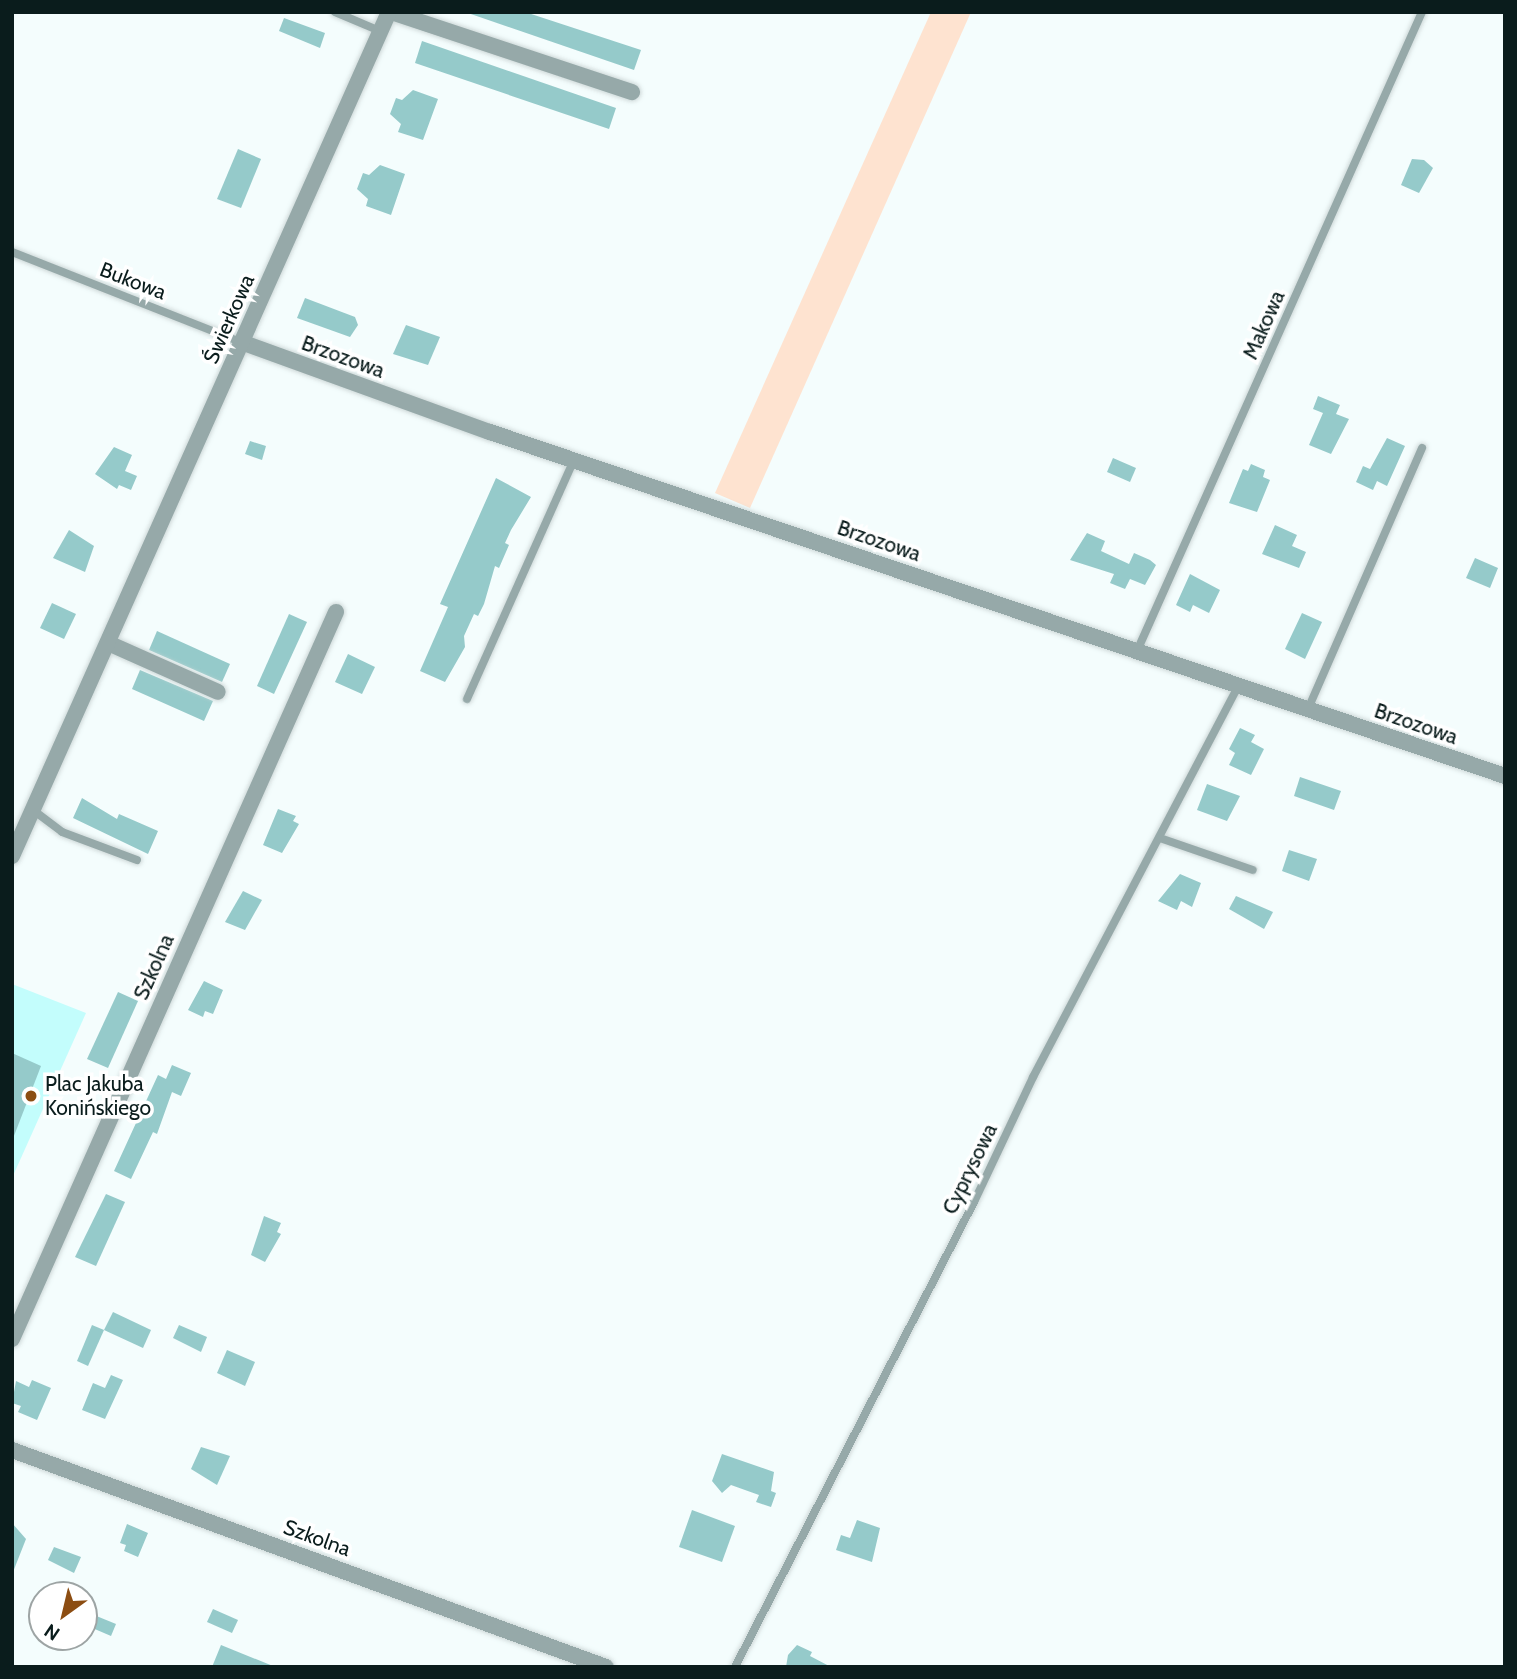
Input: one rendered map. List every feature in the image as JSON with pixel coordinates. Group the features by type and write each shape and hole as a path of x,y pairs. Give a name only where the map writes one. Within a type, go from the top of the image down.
{"street":[{"name":"Świerkowa","path":"12,856 390,12 632,92"},
{"name":"Brzozowa","path":"241,342 574,460 1505,776"},
{"name":"Szkolna","path":"12,1339 336,612"},
{"path":"108,643 218,692"},
{"name":"Szkolna","path":"12,1450 606,1667"}],"lane":[{"path":"335,12 380,31"},
{"name":"Makowa","path":"1137,651 1422,12"},
{"name":"Bukowa","path":"12,252 241,342"},
{"path":"1308,709 1422,448"},
{"path":"467,699 574,460"},
{"name":"Cyprysowa","path":"735,1667 962,1227 1033,1077 1238,686"},
{"path":"33,810 62,832 137,860"},
{"path":"1160,838 1253,870"}],"shaded area":[{"path":"931,12 971,12 750,508 715,493"},
{"name":"Plac Jakuba Konińskiego","path":"12,984 86,1013 12,1178"}],"building":[{"path":"465,12 525,12 641,50 634,70"},
{"path":"284,18 325,33 320,48 279,31"},
{"path":"422,41 616,108 609,129 415,63"},
{"path":"413,90 438,99 423,140 398,132 401,124 390,114 396,98 402,100"},
{"path":"238,149 261,159 241,208 217,199"},
{"path":"1412,159 1424,160 1433,168 1419,193 1401,185"},
{"path":"380,165 405,174 391,215 366,206 368,199 357,189 363,173 369,175"},
{"path":"305,298 355,317 358,325 350,337 297,318"},
{"path":"406,325 440,337 428,365 393,354"},
{"path":"1318,396 1340,405 1336,414 1349,419 1331,454 1309,445 1323,413 1313,409"},
{"path":"1387,438 1405,446 1387,486 1377,481 1373,490 1356,482 1363,466 1370,469"},
{"path":"250,441 266,446 262,460 245,454"},
{"path":"114,447 132,455 125,471 137,476 131,490 119,485 117,489 95,474"},
{"path":"1113,458 1136,468 1130,482 1107,472"},
{"path":"1251,464 1265,470 1263,477 1270,480 1257,512 1229,503 1243,469 1248,471"},
{"path":"496,478 531,497 511,530 505,543 509,545 499,568 495,566 484,604 478,616 474,614 464,636 465,647 445,682 420,671 448,607 440,604"},
{"path":"1275,525 1297,535 1292,546 1306,552 1299,568 1262,554"},
{"path":"69,530 94,546 85,572 53,558"},
{"path":"1087,533 1105,541 1101,551 1129,564 1134,553 1156,565 1145,585 1130,579 1125,589 1110,583 1114,574 1070,560"},
{"path":"1475,558 1498,568 1490,588 1466,578"},
{"path":"1190,574 1220,590 1209,613 1193,605 1190,612 1176,605"},
{"path":"52,603 76,614 64,639 40,628"},
{"path":"1302,613 1322,622 1305,659 1285,649"},
{"path":"289,614 307,622 274,694 257,686"},
{"path":"157,631 230,664 222,682 149,650"},
{"path":"348,654 375,667 362,694 335,682"},
{"path":"140,670 213,701 204,721 132,689"},
{"path":"1240,728 1255,735 1251,742 1264,749 1251,775 1229,765 1235,753 1229,749"},
{"path":"1300,777 1341,791 1334,810 1294,796"},
{"path":"1207,784 1240,796 1227,821 1197,810"},
{"path":"82,798 117,819 119,814 158,831 148,854 73,818"},
{"path":"278,809 296,816 293,821 299,824 282,853 263,845"},
{"path":"1289,850 1317,859 1309,881 1282,871"},
{"path":"1180,874 1201,883 1192,907 1181,901 1177,910 1158,901"},
{"path":"243,891 262,900 245,930 225,922"},
{"path":"1236,896 1273,912 1264,929 1229,909"},
{"path":"204,981 223,990 213,1014 205,1011 203,1017 188,1010"},
{"path":"118,992 138,1001 108,1068 87,1059"},
{"path":"12,1053 41,1066 12,1141"},
{"path":"172,1065 191,1073 181,1096 172,1092 157,1134 153,1132 131,1179 114,1171 158,1075 166,1079"},
{"path":"106,1194 125,1202 96,1266 75,1257"},
{"path":"264,1216 281,1223 277,1232 281,1234 265,1262 251,1255"},
{"path":"113,1312 151,1330 143,1348 104,1330"},
{"path":"92,1325 104,1330 88,1366 77,1361"},
{"path":"179,1325 207,1337 201,1352 173,1338"},
{"path":"227,1350 255,1362 245,1386 217,1373"},
{"path":"111,1375 123,1380 105,1419 82,1410 93,1383 105,1388"},
{"path":"32,1380 51,1388 37,1420 18,1412 21,1406 12,1403 16,1381 29,1387"},
{"path":"201,1447 230,1456 217,1485 191,1469"},
{"path":"722,1454 774,1472 771,1491 776,1493 771,1507 756,1502 759,1495 731,1485 722,1493 712,1481"},
{"path":"692,1510 735,1526 722,1562 679,1547"},
{"path":"857,1520 880,1528 872,1562 836,1550 841,1535 850,1538"},
{"path":"12,1523 26,1539 13,1572 12,1571"},
{"path":"127,1524 148,1533 138,1557 124,1551 126,1545 120,1543"},
{"path":"54,1547 81,1557 74,1573 48,1560"},
{"path":"213,1609 238,1620 232,1633 207,1622"},
{"path":"98,1617 116,1624 111,1636 98,1630"},
{"path":"221,1645 273,1666 273,1667 212,1667"},
{"path":"797,1645 812,1652 810,1656 831,1667 786,1667 788,1655"}],"place":[{"name":"Plac Jakuba Konińskiego","path":"31,1096"}]}
